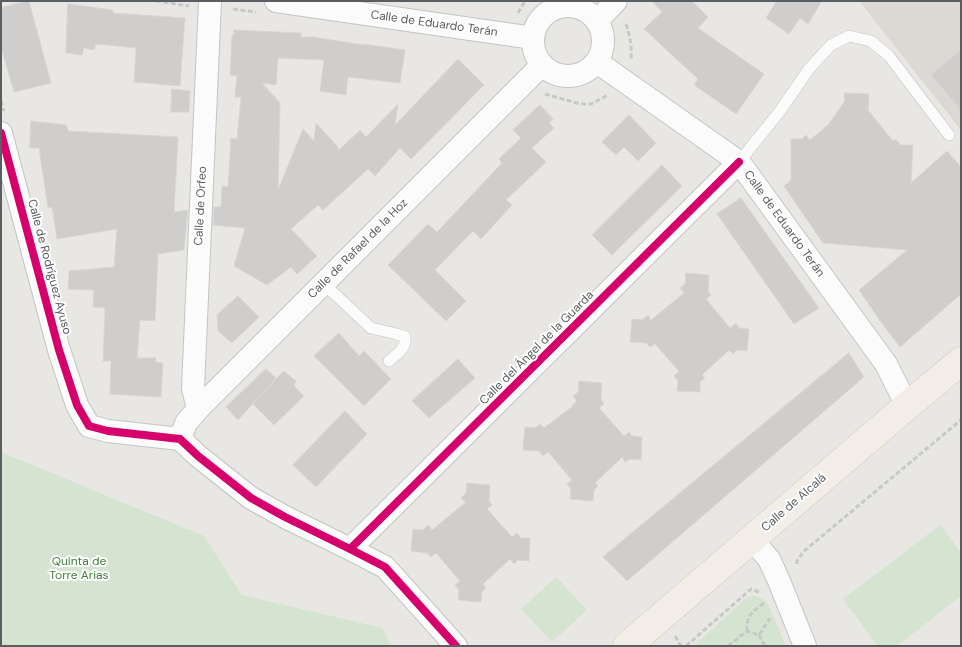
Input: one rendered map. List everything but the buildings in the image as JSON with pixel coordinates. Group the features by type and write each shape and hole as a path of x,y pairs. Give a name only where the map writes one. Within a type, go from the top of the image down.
{"main road":[{"name":"Calle de Alcalá","path":"627,646 961,361"}],"street":[{"path":"597,21 616,1"},
{"path":"556,5 579,8 590,13 597,21 602,31 604,42 597,62 590,69 570,76 560,75 542,65 534,48 533,38 540,20 556,5"},
{"name":"Calle de Orfeo","path":"198,409 193,388 210,6"},
{"name":"Calle de Eduardo Terán","path":"267,7 533,38"},
{"name":"Calle de Eduardo Terán","path":"597,62 739,162 886,364 907,406"},
{"name":"Calle de Rafael de la Hoz","path":"180,439 186,423 198,409 542,65"},
{"name":"Calle de Rodríguez Ayuso","path":"3,123 59,350 77,405 89,426 108,431 180,439"},
{"name":"Calle del Ángel de la Guarda","path":"350,549 739,162"},
{"path":"180,439 198,456 251,498 385,567 456,646"},
{"path":"751,540 769,559 805,646"}],"lane":[{"path":"739,162 780,112 809,69 832,45 850,36 871,41 890,56 949,135"},
{"path":"324,284 371,328 405,337 406,343 400,352 389,361"}],"path":[{"path":"156,1 210,6 267,7"},
{"path":"1,102 3,123"},
{"path":"796,566 803,552 961,420"},
{"path":"686,646 751,589 762,593 779,581"},
{"path":"747,631 747,622 752,612 766,601 766,606"},
{"path":"759,635 772,615"},
{"path":"747,631 759,635 765,646"},
{"path":"728,646 747,631"}],"shaded area":[{"path":"859,1 961,1 961,130"}],"green space":[{"name":"Quinta de Torre Arias","path":"1,452 204,536 242,595 382,628 391,646 1,646"},
{"path":"940,525 961,553 961,596 897,646 878,646 843,599"},
{"path":"556,577 587,610 552,642 521,609"},
{"path":"753,595 761,598 768,604 786,646 694,646 746,598"}],"cycle path":[{"path":"1,133 59,350 77,405 89,426 108,431 180,439 198,456 251,498 385,567 456,646"},
{"path":"350,549 739,162"}]}
